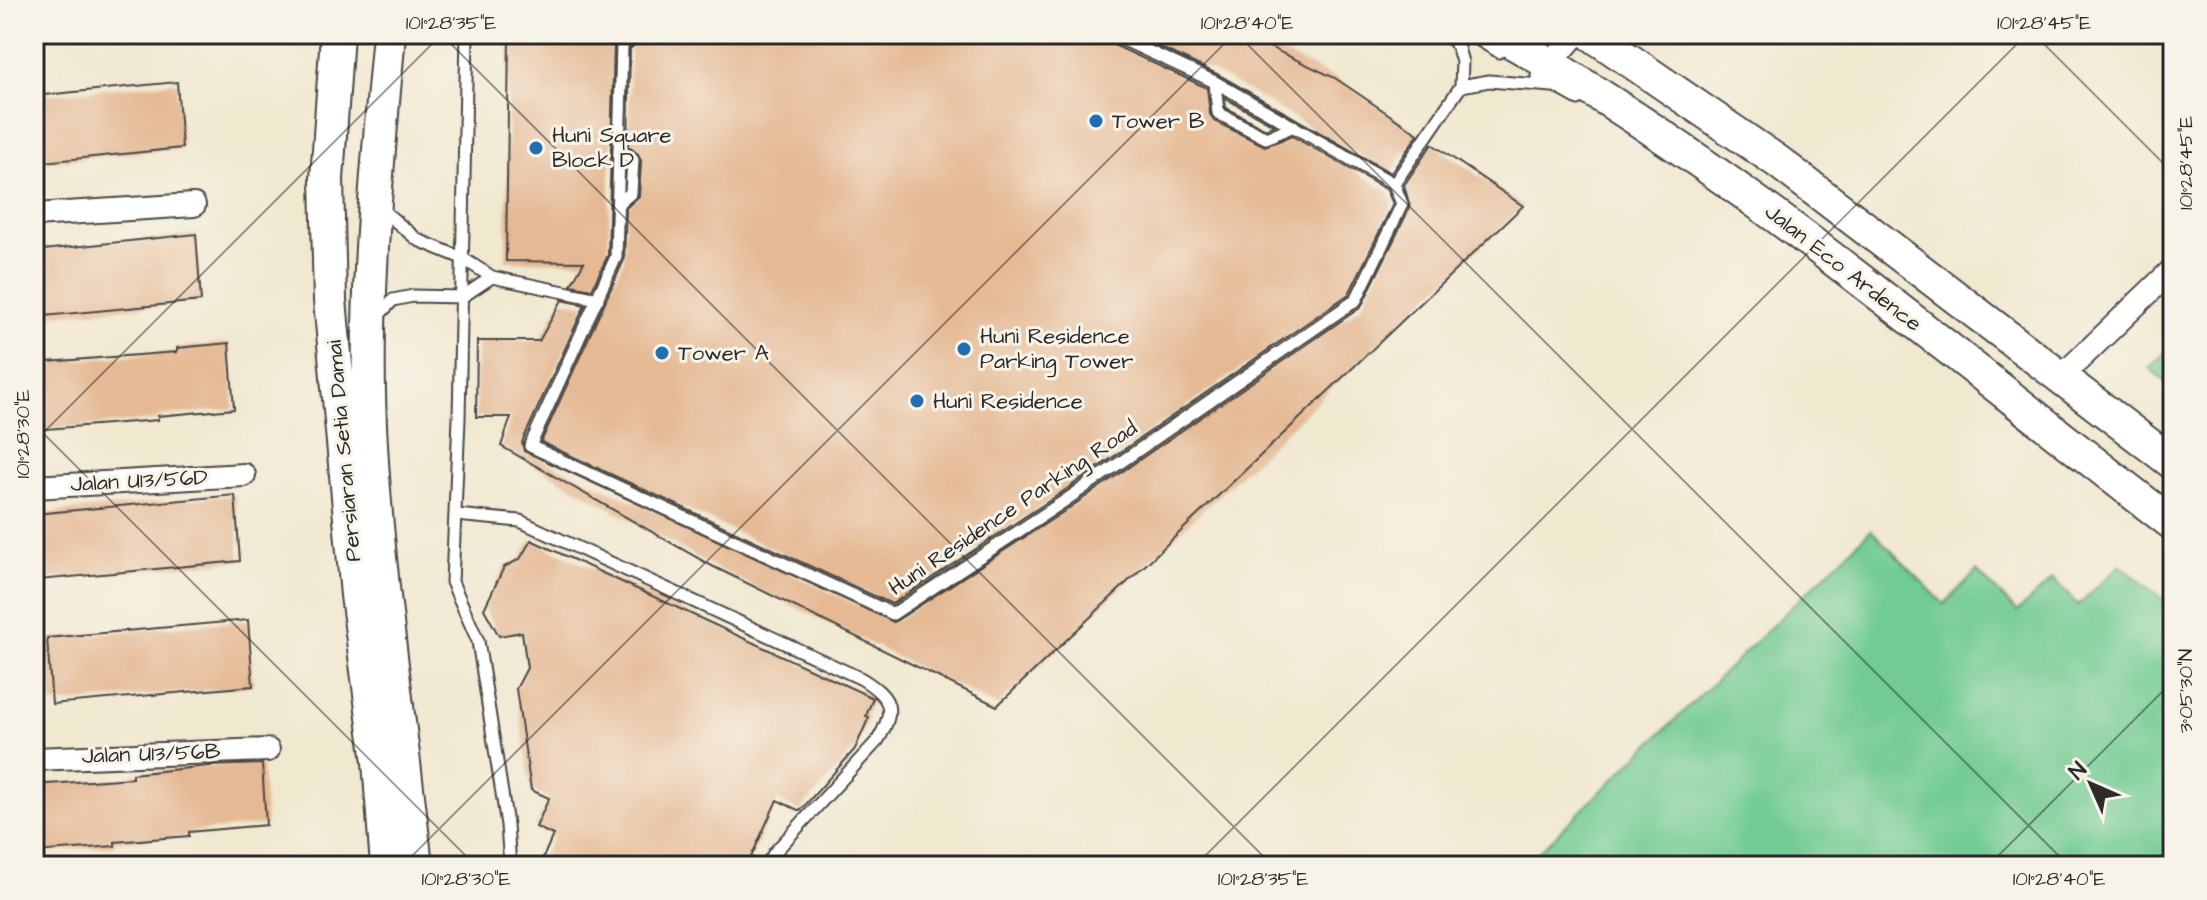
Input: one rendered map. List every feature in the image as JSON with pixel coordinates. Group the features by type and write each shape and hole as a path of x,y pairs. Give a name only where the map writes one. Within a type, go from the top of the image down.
{"street":[{"name":"Persiaran Setia Damai","path":"337,34 327,179 330,300 357,595 379,762 387,866"},
{"name":"Persiaran Setia Damai","path":"389,34 369,327 371,445 416,866"},
{"name":"Jalan Eco Ardence","path":"1498,34 1544,73 1640,119 1755,199 2173,524"},
{"path":"1544,73 1576,34"},
{"name":"Jalan Eco Ardence","path":"1591,34 1777,161 2173,463"},
{"path":"34,215 194,205"},
{"path":"2062,376 2173,269"},
{"name":"Jalan U13/56D","path":"34,487 244,475"},
{"name":"Jalan U13/56B","path":"34,759 268,750"}],"lane":[{"path":"467,34 452,582 478,641 507,825 510,866"},
{"path":"376,204 418,240 462,258 492,277 598,299 616,257 622,45 635,34"},
{"path":"1111,34 1215,82 1394,184 1461,86 1462,62 1458,48 1448,34"},
{"path":"1469,34 1514,62"},
{"path":"1461,86 1544,73"},
{"path":"1215,82 1218,113 1266,138 1294,126"},
{"name":"Huni Residence Parking Road","path":"598,299 530,446 893,614 1063,502 1356,300 1402,204 1394,184"},
{"path":"369,327 393,300 413,296 462,297 492,277"},
{"path":"456,515 520,521 862,679 888,700 890,720 878,740 775,852 766,866"}],"green space":[{"path":"2173,345 2173,388 2149,368"},
{"path":"1871,530 1944,604 1977,571 2017,612 2053,579 2078,605 2120,565 2173,607 2173,866 1524,866"}],"building":[{"path":"509,34 622,34 614,45 608,255 592,289 571,285 584,262 506,261"},
{"name":"Huni Residence","path":"643,34 1103,34 1107,42 1207,88 1210,114 1214,121 1265,146 1292,136 1387,190 1393,204 1349,294 1058,495 892,604 541,442 624,260 626,208 639,196 641,161 628,146 630,49 641,40"},
{"path":"1131,34 1242,34 1335,78 1418,134 1391,173 1219,75"},
{"path":"177,82 182,148 34,163 34,96"},
{"path":"1225,98 1274,125 1266,129 1226,108"},
{"path":"1432,144 1523,206 997,706 712,566 501,446 511,417 476,417 477,341 539,341 562,300 585,305 522,442 524,451 894,622 1068,509 1361,307 1410,207 1404,185"},
{"path":"196,234 201,301 34,317 34,251"},
{"path":"229,343 234,409 158,416 158,420 34,430 34,363 177,352 177,348"},
{"path":"235,495 240,561 39,580 35,514"},
{"path":"531,540 873,698 866,716 869,717 855,749 800,811 777,800 747,866 555,866 542,860 553,835 536,827 549,798 531,790 516,689 527,668 522,632 499,636 484,609 504,567 520,559"},
{"path":"248,620 253,686 52,704 47,638"},
{"path":"262,764 266,825 115,842 115,846 34,852 34,785 132,778 132,774 209,766"}],"place":[{"name":"Tower B","path":"1096,121"},
{"name":"Huni Square Block D","path":"536,148"},
{"name":"Huni Residence Parking Tower","path":"964,349"},
{"name":"Tower A","path":"662,353"},
{"name":"Huni Residence","path":"917,401"}]}
